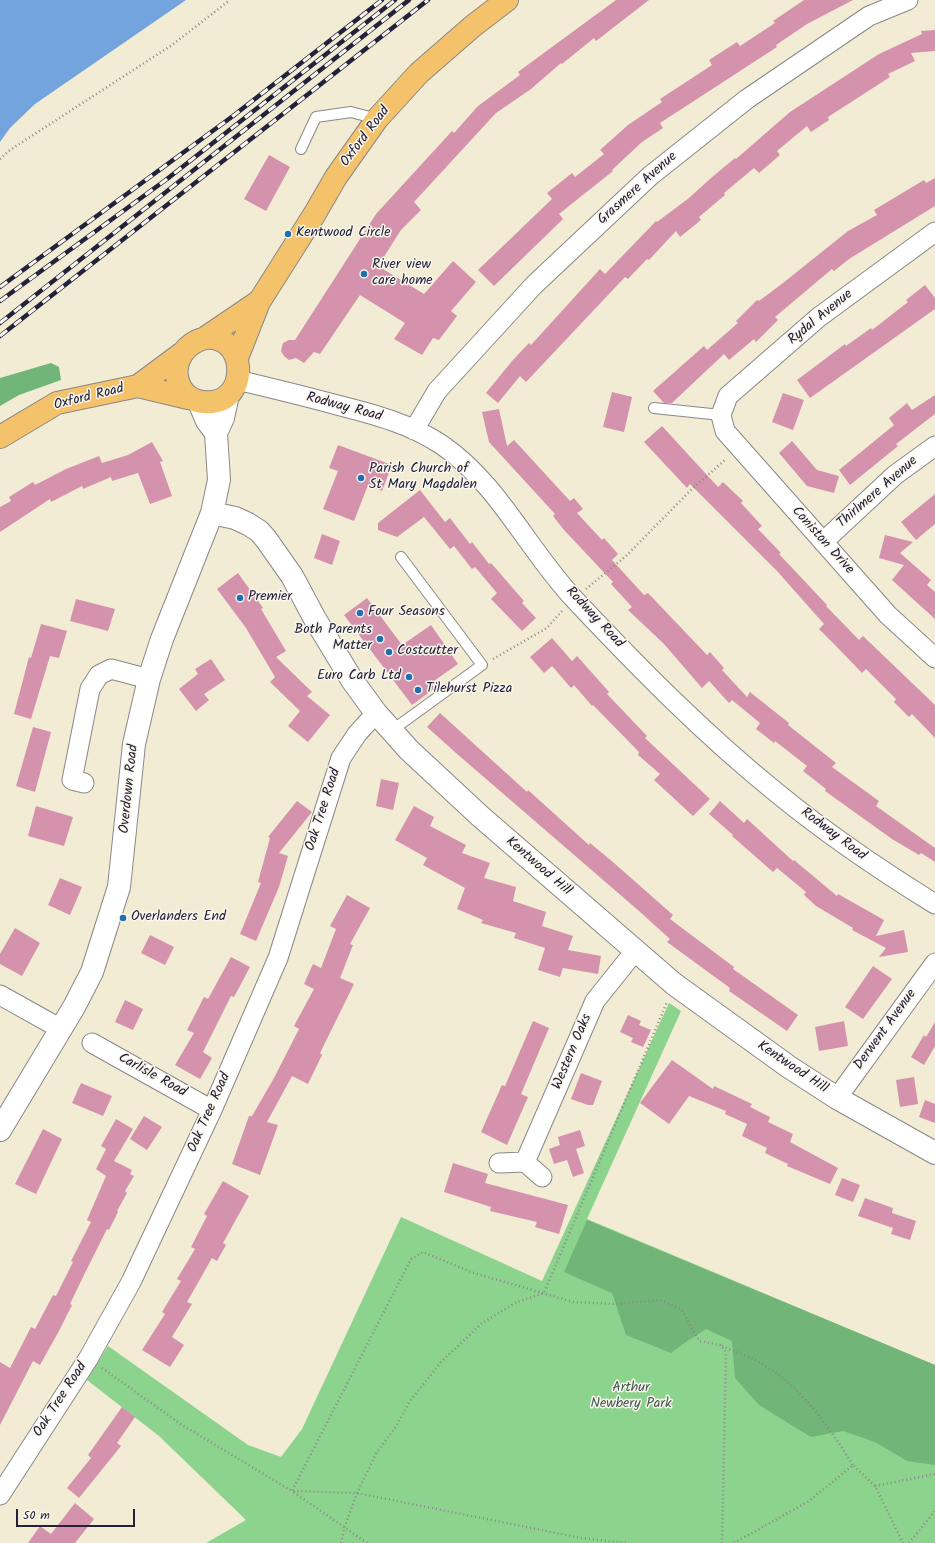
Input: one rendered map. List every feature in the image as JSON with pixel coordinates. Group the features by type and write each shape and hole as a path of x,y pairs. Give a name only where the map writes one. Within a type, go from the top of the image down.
{"main road":[{"name":"Oxford Road","path":"237,358 259,302 336,177 377,119 419,73 473,26 507,0"},
{"name":"Oxford Road","path":"205,338 259,302"},
{"path":"205,338 217,339 224,342 234,351 237,358 233,388 213,402 194,400 177,378 177,364 181,354 192,343 205,338"},
{"name":"Oxford Road","path":"0,437 57,403 138,386 181,354"},
{"name":"Oxford Road","path":"138,386 194,400"}],"street":[{"name":"Grasmere Avenue","path":"414,430 437,390 534,285 650,176 747,99 856,24 869,16 908,0"},
{"name":"Rydal Avenue","path":"721,415 728,396 819,316 935,232"},
{"name":"Rodway Road","path":"233,388 315,399 377,415 414,430 441,444 465,463 490,490 574,599 678,705 777,793 877,868 935,904"},
{"name":"Overdown Road","path":"0,1130 61,1029 92,972 119,887 134,744 149,679 162,639 212,513 219,480 216,433 223,418 233,388"},
{"name":"Overdown Road","path":"194,400 216,433"},
{"name":"Coniston Drive","path":"721,415 725,431 888,615 935,658"},
{"name":"Thirlmere Avenue","path":"823,542 896,475 935,446"},
{"name":"Kentwood Hill","path":"212,513 235,518 259,531 292,576 315,620 352,680 376,713 390,730 480,816 674,984 762,1049 837,1098 935,1153"},
{"path":"84,783 72,780 90,689 99,675 111,669 149,679"},
{"name":"Oak Tree Road","path":"0,1495 88,1358 130,1282 212,1110 278,958 341,758 357,734 376,713"},
{"name":"Western Oaks","path":"525,1162 595,1000 635,951"},
{"name":"Derwent Avenue","path":"837,1098 935,963"},
{"path":"0,995 61,1029"},
{"name":"Carlisle Road","path":"92,1043 212,1110"},
{"path":"499,1162 525,1162 542,1177"}],"lane":[{"path":"301,149 316,117 351,112 377,119"},
{"path":"654,408 721,415"},
{"path":"390,730 482,665 401,557"}],"path":[{"path":"0,159 10,150 172,45 230,0"},
{"path":"482,665 547,628 574,599 626,556 692,490 740,447"},
{"path":"341,1543 345,1526 357,1493 377,1452 395,1428 410,1400 442,1361 482,1323 517,1302 544,1293 674,984"},
{"path":"292,1491 411,1258 423,1252 471,1272 573,1302 617,1304 660,1300 681,1310 699,1341 720,1345 762,1364 794,1388 830,1428 853,1465 875,1486 903,1543"},
{"path":"720,1345 726,1352 722,1543"},
{"path":"88,1358 188,1429 292,1491 345,1526 367,1543"},
{"path":"734,1543 809,1501 853,1465"},
{"path":"875,1486 935,1474"},
{"path":"292,1491 357,1493 581,1538 626,1543"},
{"path":"909,1543 935,1511"}],"green space":[{"path":"51,363 59,367 61,380 19,395 0,406 0,378"},
{"name":"Arthur Newbery Park","path":"669,1003 681,1011 587,1219 935,1365 935,1543 206,1543 246,1520 159,1436 87,1380 108,1346 248,1445 281,1457 302,1429 401,1217 542,1281"},
{"path":"587,1220 935,1365 935,1465 907,1461 875,1442 843,1431 811,1437 759,1405 735,1378 732,1341 706,1329 671,1353 626,1335 612,1293 564,1272"}],"water":[{"path":"0,0 186,0 35,104 10,128 0,142"}],"building":[{"name":"River view care home","path":"616,0 649,0 596,41 594,38 562,64 561,63 531,89 496,113 414,202 421,210 401,230 378,266 424,294 453,261 476,282 451,311 457,316 439,340 433,338 422,355 394,339 405,323 360,295 320,354 314,352 304,363 296,358 289,360 284,356 281,351 283,343 289,340 295,340 376,214 452,131 454,133 478,106 520,75 518,72"},
{"path":"804,0 853,0 807,24 776,45 777,47 660,123 663,128 642,142 612,170 613,171 559,214 563,219 494,286 478,270 552,199 547,193 572,173 575,177 604,154 600,150 628,125 662,102 660,99 712,65 709,60 737,42 740,46 775,23 773,21"},
{"path":"935,30 935,51 911,53 915,61 888,74 890,77 828,117 829,120 811,132 807,126 777,151 780,155 759,173 754,168 724,193 725,195 699,217 701,220 680,237 676,231 649,260 647,259 628,279 625,277 526,382 520,376 498,403 486,393 512,361 529,343 531,345 600,269 605,274 656,221 657,222 689,198 790,112 879,54 922,34 921,31"},
{"path":"269,155 290,167 266,211 244,199"},
{"path":"935,178 935,206 849,259 834,271 832,269 775,317 778,320 756,342 754,339 729,360 724,354 672,403 664,403 653,391 704,346 707,350 738,323 736,321 757,300 759,301 783,283 848,231 877,215 874,210 924,180 926,183"},
{"path":"925,285 935,298 935,309 810,398 797,380 845,344 846,346 871,328 872,330 908,302 906,300"},
{"path":"612,392 632,397 624,432 603,427"},
{"path":"783,393 804,400 793,430 772,422"},
{"path":"935,395 935,414 896,444 898,446 850,485 839,470 894,425 889,418 907,403 912,410"},
{"path":"499,409 507,446 514,440 570,501 574,498 583,509 577,513 602,540 604,538 618,554 612,560 644,595 648,593 707,655 710,652 724,668 722,670 747,697 750,692 789,723 788,725 836,763 832,767 879,801 876,806 935,848 935,862 921,853 919,855 892,839 825,791 826,789 803,771 807,766 775,741 774,743 756,729 760,723 732,700 729,703 709,681 702,688 664,644 628,610 632,607 611,584 613,582 564,530 553,516 555,514 489,442 482,412"},
{"path":"662,426 718,487 723,482 743,501 741,503 762,526 758,529 781,553 779,554 827,605 826,606 859,640 863,636 935,705 935,738 912,714 909,717 894,702 896,699 866,669 862,673 819,629 824,624 777,571 690,484 687,488 644,442"},
{"path":"792,441 817,470 839,476 834,493 807,486 779,453"},
{"path":"152,442 163,461 160,462 172,496 150,504 138,473 112,481 111,477 83,489 82,486 51,502 50,499 0,532 0,507 11,501 9,497 33,482 35,485 66,469 99,456 102,463 128,455"},
{"name":"Parish Church of St Mary Magdalen","path":"338,445 392,465 382,491 368,485 354,521 323,509 338,471 329,468"},
{"path":"420,490 445,522 450,518 470,544 472,542 489,564 491,563 524,601 522,603 536,618 522,631 491,599 497,593 475,567 472,569 454,546 450,549 424,517 397,537 378,530 378,523"},
{"path":"935,494 935,524 916,540 901,522"},
{"path":"322,534 340,541 332,565 314,558"},
{"path":"885,535 913,542 900,553 931,580 927,585 935,592 935,619 892,580 904,565 879,558"},
{"path":"238,573 263,608 261,609 286,651 276,657 312,692 307,696 330,715 308,742 288,726 300,711 270,682 275,677 246,628 217,589"},
{"path":"367,598 402,645 431,625 458,664 431,683 435,688 412,705 344,615"},
{"path":"76,599 115,609 108,631 70,621"},
{"path":"41,624 67,631 59,658 50,656 31,719 14,714 29,657 31,658"},
{"path":"552,638 572,661 577,656 609,692 607,694 647,736 645,738 710,799 693,816 654,780 660,774 638,755 639,752 593,705 592,706 574,685 571,688 552,666 544,673 530,657"},
{"path":"211,659 225,680 204,694 209,700 196,711 179,689 198,674 195,669"},
{"path":"440,713 527,792 528,790 589,845 590,843 673,915 670,919 734,967 733,969 798,1015 787,1031 729,991 730,988 667,942 670,939 639,911 427,727"},
{"path":"33,727 51,732 35,792 16,786"},
{"path":"381,779 399,783 393,810 376,806"},
{"path":"297,801 312,812 279,853 288,856 279,887 256,941 240,934 261,883 258,882 270,838 268,837"},
{"path":"720,801 744,823 747,819 793,861 794,860 837,896 838,894 884,920 876,936 904,930 908,952 879,957 886,948 852,930 853,928 816,906 804,895 806,892 777,868 773,872 709,814"},
{"path":"36,806 73,817 64,846 28,836"},
{"path":"414,806 434,817 430,826 466,845 462,853 490,863 484,878 516,887 513,901 546,912 542,926 573,936 568,950 601,956 598,974 563,968 560,977 538,970 545,948 514,938 516,933 481,923 483,920 457,909 465,888 423,865 427,858 395,840"},
{"path":"60,878 82,887 70,915 48,905"},
{"path":"347,895 370,908 350,944 353,945 340,978 354,984 320,1053 322,1055 308,1084 292,1076 267,1122 278,1125 260,1175 232,1164 249,1116 252,1116 274,1078 299,1029 294,1026 314,989 304,984 313,964 321,968 336,929 330,926"},
{"path":"15,928 40,943 22,976 0,964 0,954"},
{"path":"150,935 174,947 165,965 141,953"},
{"path":"231,957 250,967 234,997 231,996 203,1052 212,1058 200,1079 175,1065 194,1033 187,1030 204,997 208,999"},
{"path":"873,966 892,979 863,1019 845,1007"},
{"path":"125,1000 143,1009 133,1030 115,1022"},
{"path":"628,1015 641,1021 639,1025 651,1030 643,1047 631,1042 633,1038 620,1032"},
{"path":"533,1021 549,1028 521,1094 528,1097 507,1145 481,1132 502,1085 505,1086"},
{"path":"844,1021 848,1046 819,1051 815,1027"},
{"path":"935,1022 935,1046 924,1065 911,1057 924,1035 926,1037"},
{"path":"672,1060 713,1089 714,1086 752,1104 750,1107 770,1117 768,1122 793,1134 790,1142 838,1168 830,1184 787,1166 788,1164 765,1153 767,1148 742,1136 747,1124 725,1114 726,1111 689,1096 669,1124 640,1103"},
{"path":"581,1073 602,1081 593,1105 588,1105 571,1099"},
{"path":"914,1077 918,1104 900,1107 896,1080"},
{"path":"81,1083 112,1096 103,1116 72,1103"},
{"path":"925,1100 935,1104 935,1123 919,1117"},
{"path":"144,1116 162,1127 147,1150 130,1139"},
{"path":"116,1119 133,1129 114,1161 132,1170 130,1174 134,1176 125,1191 127,1193 109,1230 107,1229 84,1275 70,1304 72,1305 59,1331 40,1365 33,1361 0,1425 0,1362 10,1368 31,1327 35,1329 53,1295 56,1296 73,1262 71,1261 91,1222 87,1220 106,1176 96,1169 106,1149 101,1146"},
{"path":"43,1129 62,1139 36,1194 15,1184"},
{"path":"580,1130 585,1146 576,1149 584,1173 573,1177 567,1160 554,1164 549,1149 560,1145 558,1137"},
{"path":"453,1163 488,1174 485,1183 568,1205 559,1234 535,1227 537,1222 490,1211 491,1207 444,1192"},
{"path":"842,1178 860,1185 853,1202 835,1195"},
{"path":"223,1181 249,1196 223,1243 226,1245 217,1261 212,1258 187,1302 192,1304 172,1337 184,1345 170,1367 142,1350 165,1314 162,1312 181,1281 177,1279 195,1249 191,1247 207,1216 204,1214"},
{"path":"865,1198 893,1208 892,1213 916,1221 910,1240 891,1234 893,1228 858,1216"},
{"path":"122,1407 135,1417 117,1443 121,1446 79,1498 67,1488 91,1458 88,1455"},
{"path":"75,1503 94,1519 75,1543 28,1543 40,1526 51,1534"}],"railway":[{"path":"0,287 233,116 382,0"},
{"path":"0,301 167,179 395,0"},
{"path":"0,323 409,0"},
{"path":"0,336 428,0"}],"place":[{"name":"Kentwood Circle","path":"288,234"},
{"name":"River view care home","path":"364,274"},
{"name":"Parish Church of St Mary Magdalen","path":"361,478"},
{"name":"Premier","path":"240,598"},
{"name":"Four Seasons","path":"360,613"},
{"name":"Both Parents Matter","path":"380,639"},
{"name":"Costcutter","path":"389,652"},
{"name":"Euro Carb Ltd","path":"409,677"},
{"name":"Tilehurst Pizza","path":"418,690"},
{"name":"Overlanders End","path":"123,918"}]}
